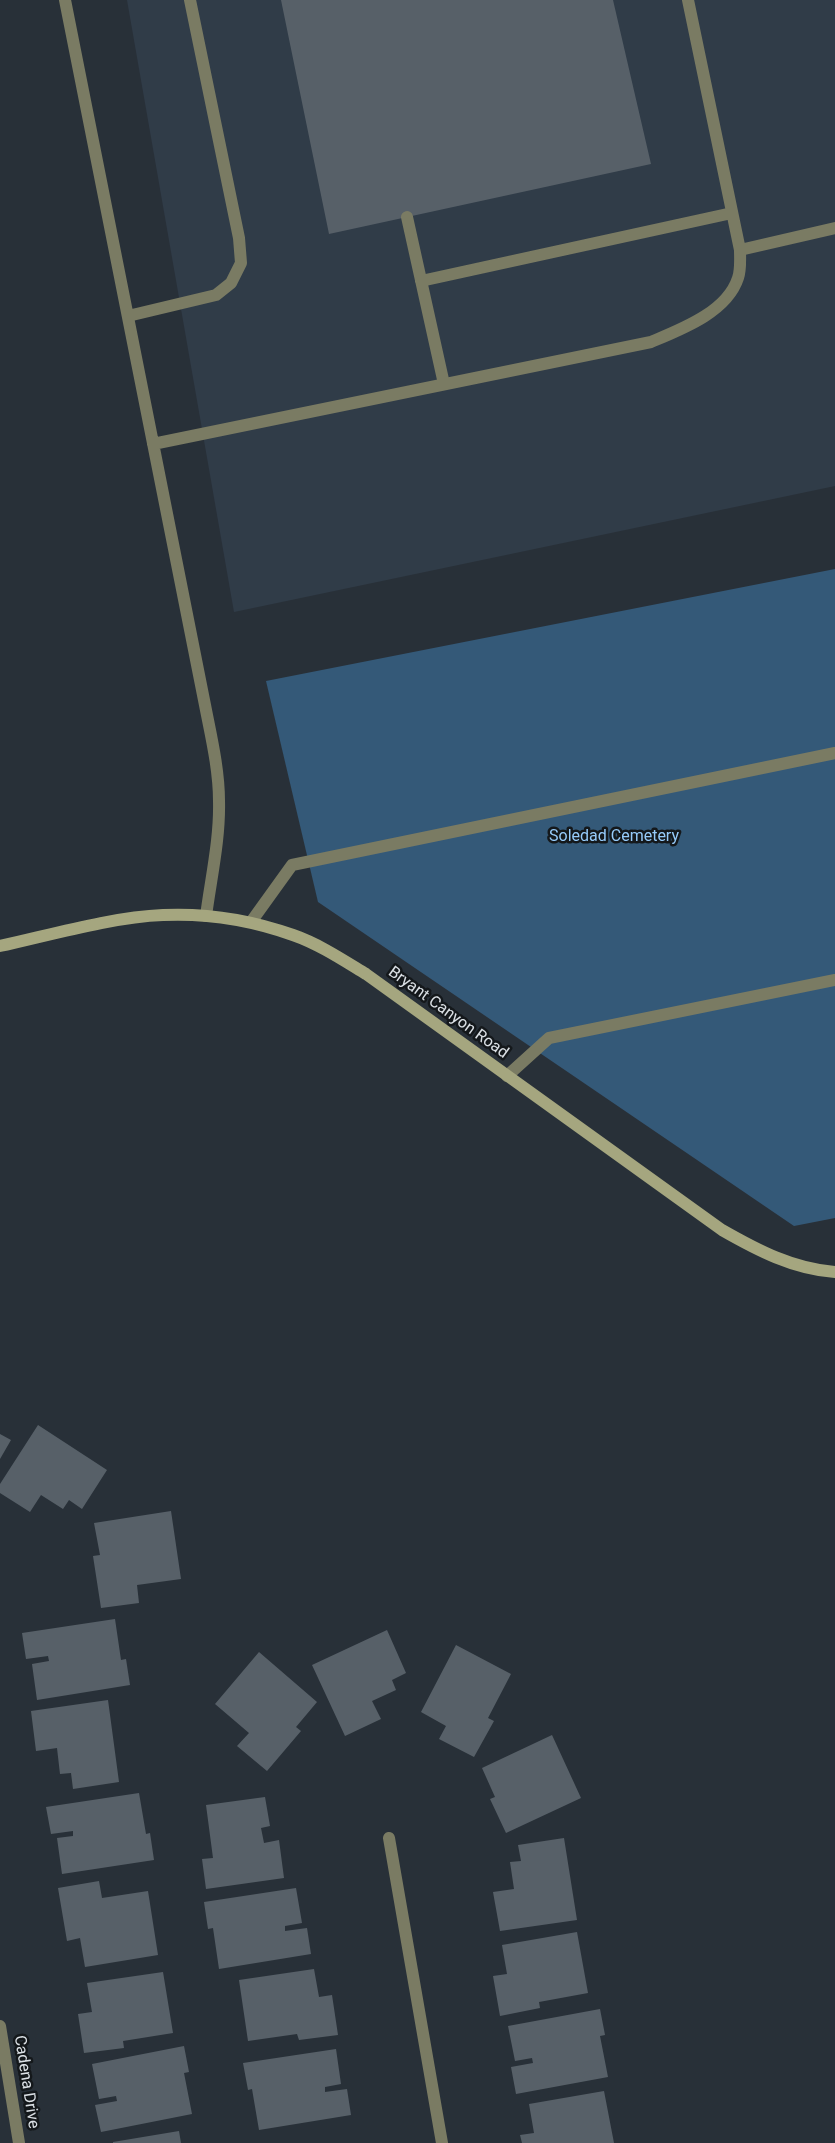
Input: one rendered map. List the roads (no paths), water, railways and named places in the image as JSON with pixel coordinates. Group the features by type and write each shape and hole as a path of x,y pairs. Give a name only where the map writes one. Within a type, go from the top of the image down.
{"street":[{"path":"128,316 216,294 231,283 241,263 239,238 190,0"},
{"path":"153,444 651,342 678,331 725,300 738,278 740,249 688,0"},
{"path":"68,1 218,779 216,844 206,916"},
{"path":"422,281 732,213"},
{"path":"407,217 444,384"},
{"path":"740,249 835,228"},
{"path":"251,922 292,865 835,753"},
{"name":"Bryant Canyon Road","path":"0,946 161,915 206,916 251,922 296,936 366,974 722,1230 770,1256 798,1266 835,1272"},
{"path":"507,1076 549,1038 835,981"},
{"path":"389,1838 442,2143"},
{"name":"Cadena Drive","path":"0,2026 20,2143"}],"park label":[{"name":"Soledad Cemetery","path":"614,837"}]}
